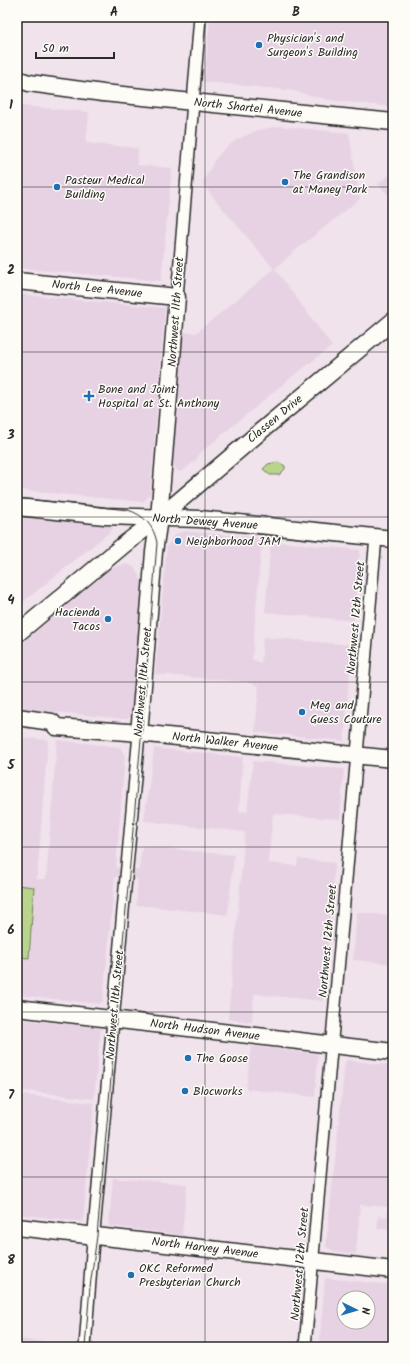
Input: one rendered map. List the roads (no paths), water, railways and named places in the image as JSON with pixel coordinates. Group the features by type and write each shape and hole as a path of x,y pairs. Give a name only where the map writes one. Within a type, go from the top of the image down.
{"street":[{"name":"Northwest 11th Street","path":"85,1347 154,552 159,518 200,17"},
{"name":"North Shartel Avenue","path":"17,79 29,83 103,93 393,122"},
{"name":"North Shartel Avenue","path":"17,90 103,93"},
{"name":"North Lee Avenue","path":"17,281 177,297"},
{"name":"Classen Drive","path":"17,634 126,543 159,518 393,321"},
{"name":"North Dewey Avenue","path":"17,507 105,516 200,519 393,539"},
{"name":"Classen Drive","path":"17,622 120,536 159,518"},
{"name":"Northwest 12th Street","path":"305,1347 376,537"},
{"name":"North Walker Avenue","path":"17,716 52,722 56,727 393,759"},
{"name":"North Walker Avenue","path":"17,728 51,732 56,727"},
{"name":"North Hudson Avenue","path":"17,1008 393,1052"},
{"name":"North Harvey Avenue","path":"17,1227 393,1270"}],"tram line":[{"path":"17,498 128,510 139,515 151,526 157,543 97,1236 90,1287 85,1347"}],"place":[{"name":"Physician's and Surgeon's Building","path":"259,45"},
{"name":"The Grandison at Maney Park","path":"285,182"},
{"name":"Pasteur Medical Building","path":"57,187"},
{"name":"Bone and Joint Hospital at St. Anthony","path":"89,396"},
{"name":"Neighborhood JAM","path":"178,541"},
{"name":"Hacienda Tacos","path":"108,619"},
{"name":"Meg and Guess Couture","path":"302,712"},
{"name":"The Goose","path":"188,1058"},
{"name":"Blocworks","path":"185,1091"},
{"name":"OKC Reformed Presbyterian Church","path":"131,1275"}]}
